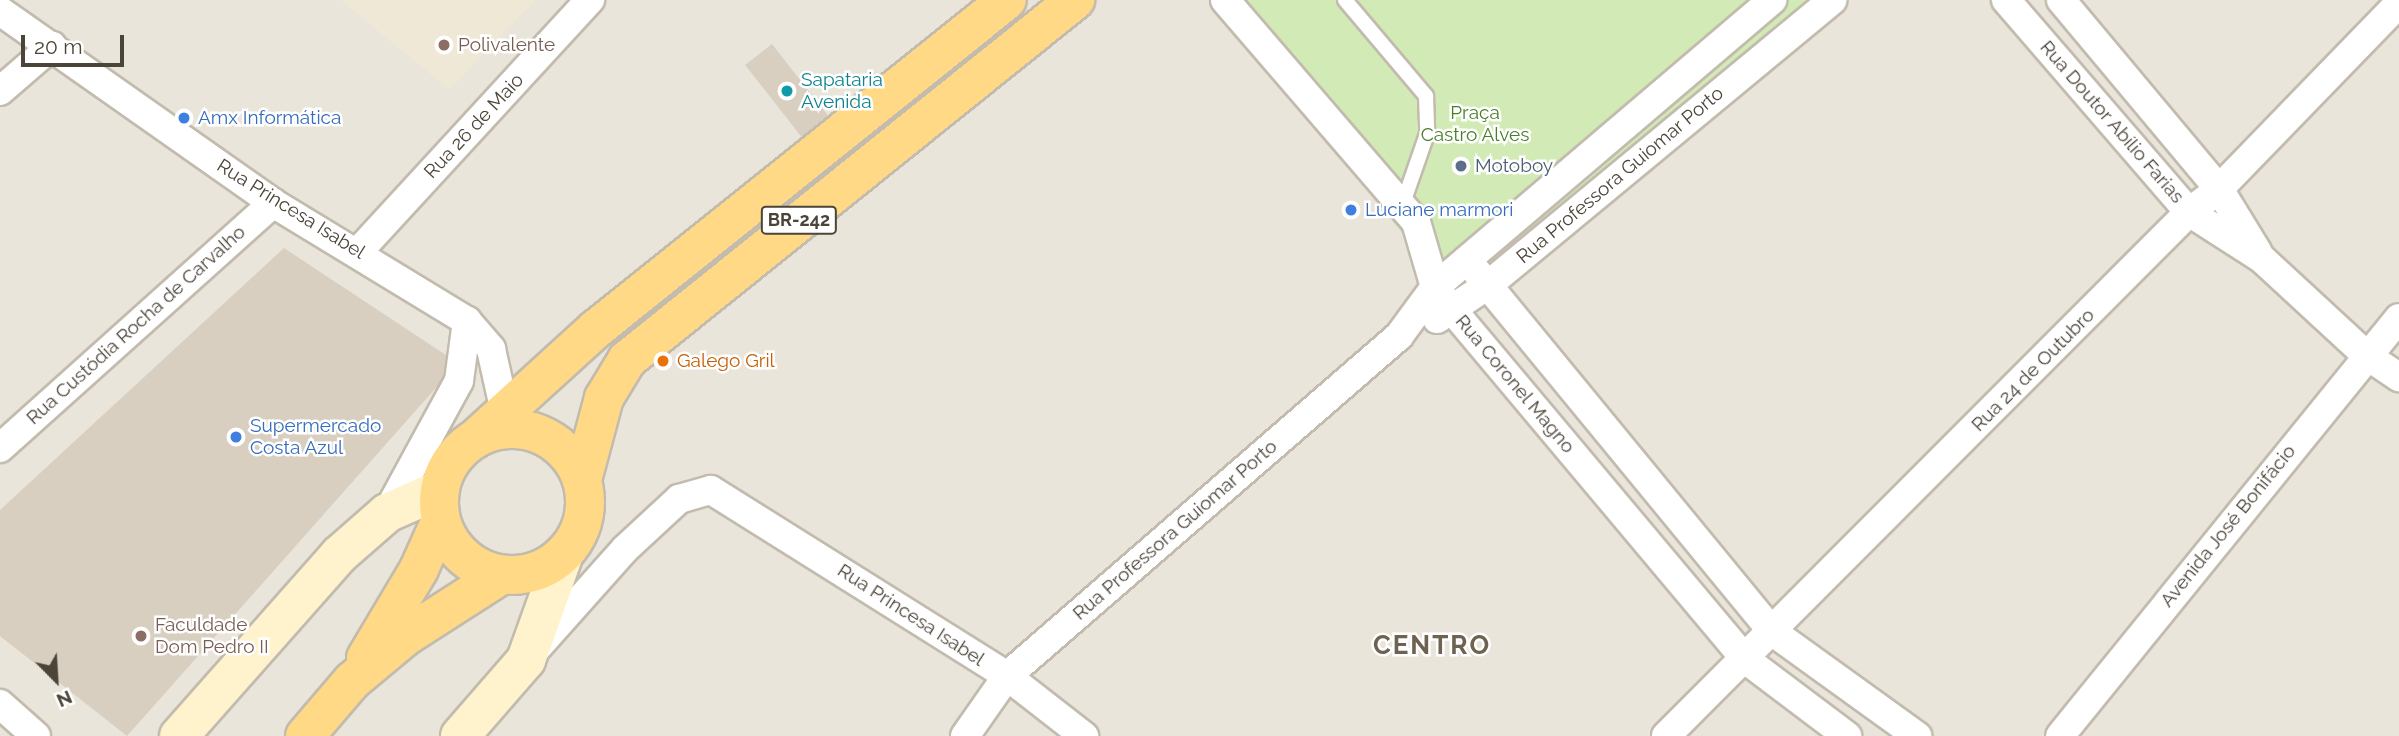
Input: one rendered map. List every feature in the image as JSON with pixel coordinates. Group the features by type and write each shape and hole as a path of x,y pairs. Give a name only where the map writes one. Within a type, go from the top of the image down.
{"highway":[{"name":"BR-242","path":"305,736 352,681 419,569 451,461 596,329 1007,0"},
{"name":"BR-242","path":"352,681 407,636 501,575 524,575 564,554 583,519 582,480 606,391 627,360 1075,0"},
{"path":"475,439 496,431 539,434 558,444 582,480"},
{"path":"439,506 460,556 501,575"}],"main road":[{"path":"179,736 339,555 387,513 439,506"},
{"path":"460,736 526,660 564,554"}],"street":[{"name":"Rua 26 de Maio","path":"358,252 590,0"},
{"name":"Rua Coronel Magno","path":"1225,0 1416,222 1435,287 1454,312 1745,659 1847,736"},
{"name":"Rua Professora Guiomar Porto","path":"965,736 1007,676 1399,335 1435,287 1772,0"},
{"name":"Rua Professora Guiomar Porto","path":"1399,335 1454,312 1832,0"},
{"name":"Rua Doutor Abílio Farias","path":"2006,0 2189,212 2261,258 2365,355 2399,377"},
{"name":"Rua Doutor Abílio Farias","path":"2061,0 2219,189 2261,258"},
{"name":"Rua 24 de Outubro","path":"1666,736 1773,632 2189,212 2219,189 2399,3"},
{"name":"Rua Princesa Isabel","path":"0,11 273,203 358,252 467,321 491,349 505,412"},
{"path":"0,91 52,46"},
{"name":"Rua Custódia Rocha de Carvalho","path":"0,448 273,203"},
{"path":"1467,260 1773,632 1917,736"},
{"name":"Avenida José Bonifácio","path":"2060,736 2365,355 2399,318"},
{"path":"387,513 459,381 467,321"},
{"name":"Rua Princesa Isabel","path":"526,660 625,549 679,499 711,490 733,501 1007,676 1084,736"},
{"path":"0,704 36,736"}],"lane":[{"path":"1345,0 1426,96 1426,134 1402,206"}],"shaded area":[{"path":"0,0 2399,0 2399,736 0,736"},
{"name":"Polivalente","path":"341,0 536,0 449,89"}],"green space":[{"name":"Praça Castro Alves","path":"1219,0 1839,0 1453,298"}],"building":[{"name":"Sapataria Avenida","path":"772,44 830,119 804,140 745,65"},
{"name":"Supermercado Costa Azul","path":"284,248 458,363 127,736 0,636 0,510"}],"place":[{"name":"Polivalente","path":"444,45"},
{"name":"Sapataria Avenida","path":"787,91"},
{"name":"Amx Informática","path":"184,118"},
{"name":"Motoboy","path":"1461,166"},
{"name":"Luciane marmori","path":"1351,210"},
{"name":"Galego Gril","path":"663,361"},
{"name":"Supermercado Costa Azul","path":"236,437"},
{"name":"Faculdade Dom Pedro II","path":"141,636"}],"district":[{"name":"CENTRO","path":"1432,646"}]}
